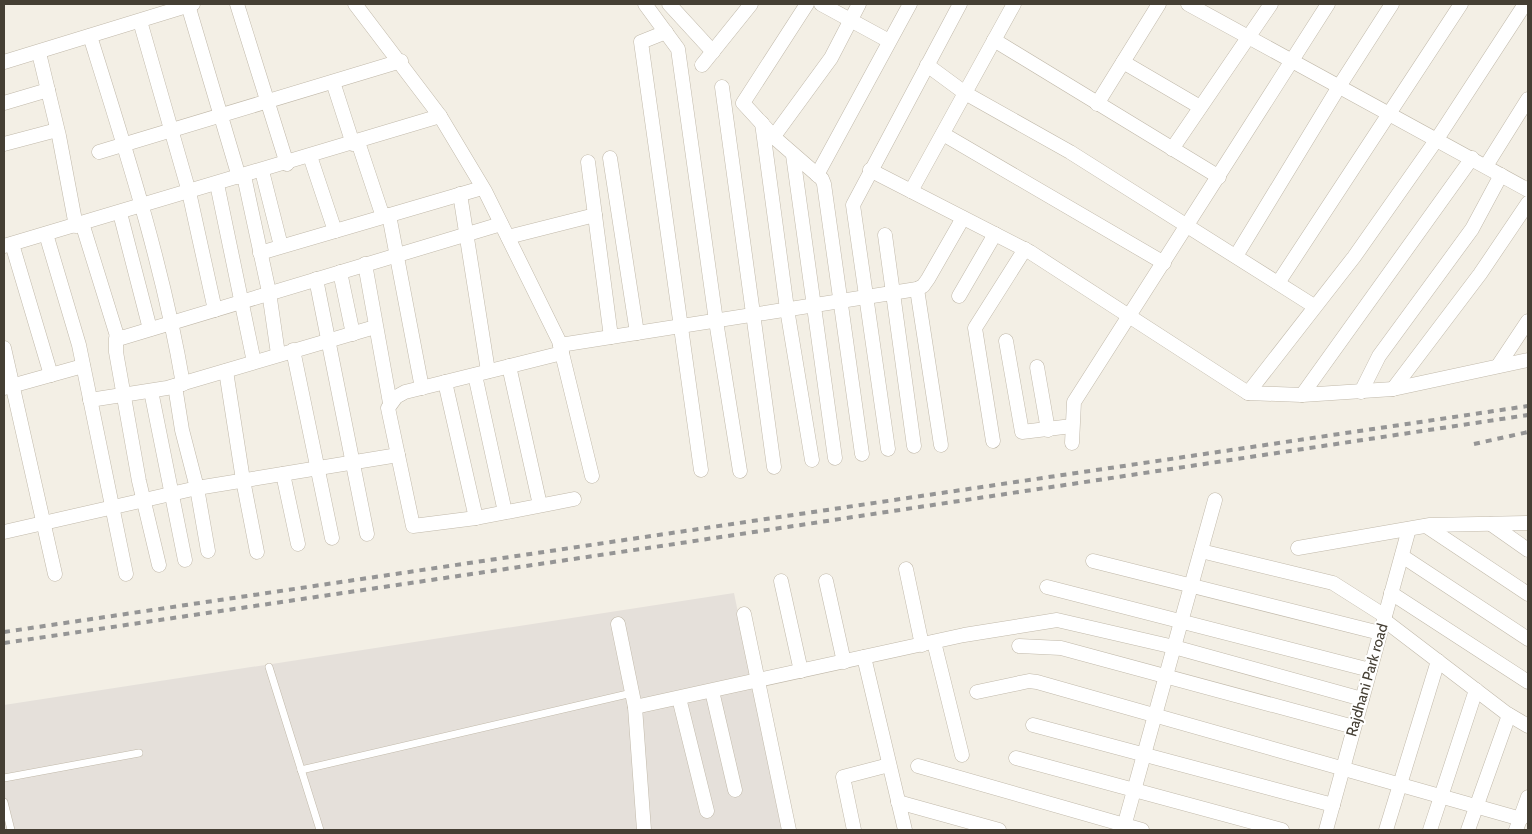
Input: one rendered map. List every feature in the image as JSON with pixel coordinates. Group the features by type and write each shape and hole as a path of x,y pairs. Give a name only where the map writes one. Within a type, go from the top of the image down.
{"street":[{"path":"236,4 287,164"},
{"path":"356,4 401,61 440,116 508,237 561,349 592,476"},
{"path":"645,4 678,49 716,320 740,471"},
{"path":"669,4 713,52"},
{"path":"807,4 744,101 762,124 817,175 825,188 862,454"},
{"path":"821,4 890,41"},
{"path":"774,136 831,58 859,4"},
{"path":"817,175 910,4"},
{"path":"888,449 853,205 960,4"},
{"path":"911,191 1014,4"},
{"path":"1097,104 1159,4"},
{"path":"1172,149 1271,4"},
{"path":"1072,443 1074,402 1328,4"},
{"path":"1236,256 1340,85 1392,4"},
{"path":"1278,283 1461,4"},
{"path":"1248,393 1354,256 1436,139 1525,4"},
{"path":"4,62 39,53 191,5 220,115 242,177 268,292 278,354"},
{"path":"1195,5 1249,37 1340,85 1528,190"},
{"path":"702,66 744,6"},
{"path":"140,21 189,192 215,310"},
{"path":"666,32 641,42 701,470"},
{"path":"90,36 143,206 173,323 182,430 197,488 208,551"},
{"path":"994,40 1219,177"},
{"path":"39,53 79,224 116,338 115,348 140,481 159,565"},
{"path":"99,152 401,61"},
{"path":"1124,62 1200,107"},
{"path":"927,65 965,93 1070,152 1314,306"},
{"path":"333,82 355,143 386,216 397,255 422,388"},
{"path":"722,87 774,467"},
{"path":"4,103 48,90"},
{"path":"1486,166 1528,99"},
{"path":"51,375 8,245 287,164 440,116"},
{"path":"762,124 787,309 812,460"},
{"path":"4,144 57,130"},
{"path":"943,134 1164,262"},
{"path":"794,155 835,458"},
{"path":"310,156 335,231"},
{"path":"610,158 637,333"},
{"path":"1302,395 1472,158"},
{"path":"588,162 611,337"},
{"path":"870,170 1025,249 1248,393 1302,395 1393,390 1528,360"},
{"path":"262,171 282,246"},
{"path":"1361,392 1378,356 1472,229 1501,174"},
{"path":"217,184 254,362"},
{"path":"260,253 482,188"},
{"path":"460,194 481,373 505,512"},
{"path":"1393,390 1480,274 1528,202"},
{"path":"120,213 150,329"},
{"path":"508,237 595,215"},
{"path":"390,403 404,392 509,366 561,349 611,337 917,289 928,279 963,218"},
{"path":"116,338 173,323 241,300 501,224"},
{"path":"46,234 83,366 126,574"},
{"path":"959,296 995,234"},
{"path":"886,235 914,446"},
{"path":"993,441 975,328 1025,249"},
{"path":"365,264 390,403 388,408 413,526 476,518 574,499"},
{"path":"340,272 353,334"},
{"path":"316,279 367,534"},
{"path":"917,289 941,445"},
{"path":"1498,366 1528,321"},
{"path":"90,400 124,394 152,392 376,327"},
{"path":"1006,341 1022,432 1072,426"},
{"path":"4,348 9,387 44,522 55,574"},
{"path":"293,350 332,538"},
{"path":"9,387 83,366"},
{"path":"509,366 540,506"},
{"path":"1037,367 1048,430"},
{"path":"226,371 243,480 258,552"},
{"path":"445,382 476,518"},
{"path":"152,392 185,560"},
{"path":"4,532 197,488 398,455"},
{"path":"283,474 298,544"},
{"path":"1124,828 1215,500"},
{"path":"1298,548 1426,526 1528,523"},
{"path":"1491,524 1528,550"},
{"path":"1426,526 1528,594"},
{"name":"Rajdhani Park road","path":"1326,830 1409,529"},
{"path":"1201,551 1333,583 1383,623 1438,661 1509,715 1528,726"},
{"path":"1402,556 1528,638"},
{"path":"1093,561 1191,586 1383,623"},
{"path":"906,569 962,755"},
{"path":"781,581 801,671"},
{"path":"826,581 844,662"},
{"path":"1047,587 1182,620 1370,670"},
{"path":"1391,593 1528,682"},
{"path":"744,614 789,830"},
{"path":"635,707 928,643 1057,620 1174,647 1362,699"},
{"path":"618,624 635,707 642,830"},
{"path":"1019,646 1061,648 1166,678 1354,727"},
{"path":"864,657 905,830"},
{"path":"1386,830 1438,661"},
{"path":"977,692 1029,681 1037,682 1401,784 1475,806 1519,824 1528,797"},
{"path":"1430,830 1476,690"},
{"path":"712,691 735,790"},
{"path":"679,698 707,811"},
{"path":"1468,830 1509,715"},
{"path":"1033,725 1145,753 1333,805"},
{"path":"1016,758 1282,830"},
{"path":"854,830 843,777 889,765"},
{"path":"918,766 1124,828 1142,830"},
{"path":"898,802 999,830"}],"lane":[{"path":"269,666 320,830"},
{"path":"301,770 632,693"},
{"path":"4,778 139,753"},
{"path":"4,802 11,830"}],"shaded area":[{"path":"734,593 782,830 4,830 4,705"}],"railway":[{"path":"4,632 1528,406"},
{"path":"4,643 1528,415"},
{"path":"1474,444 1528,432"}]}
